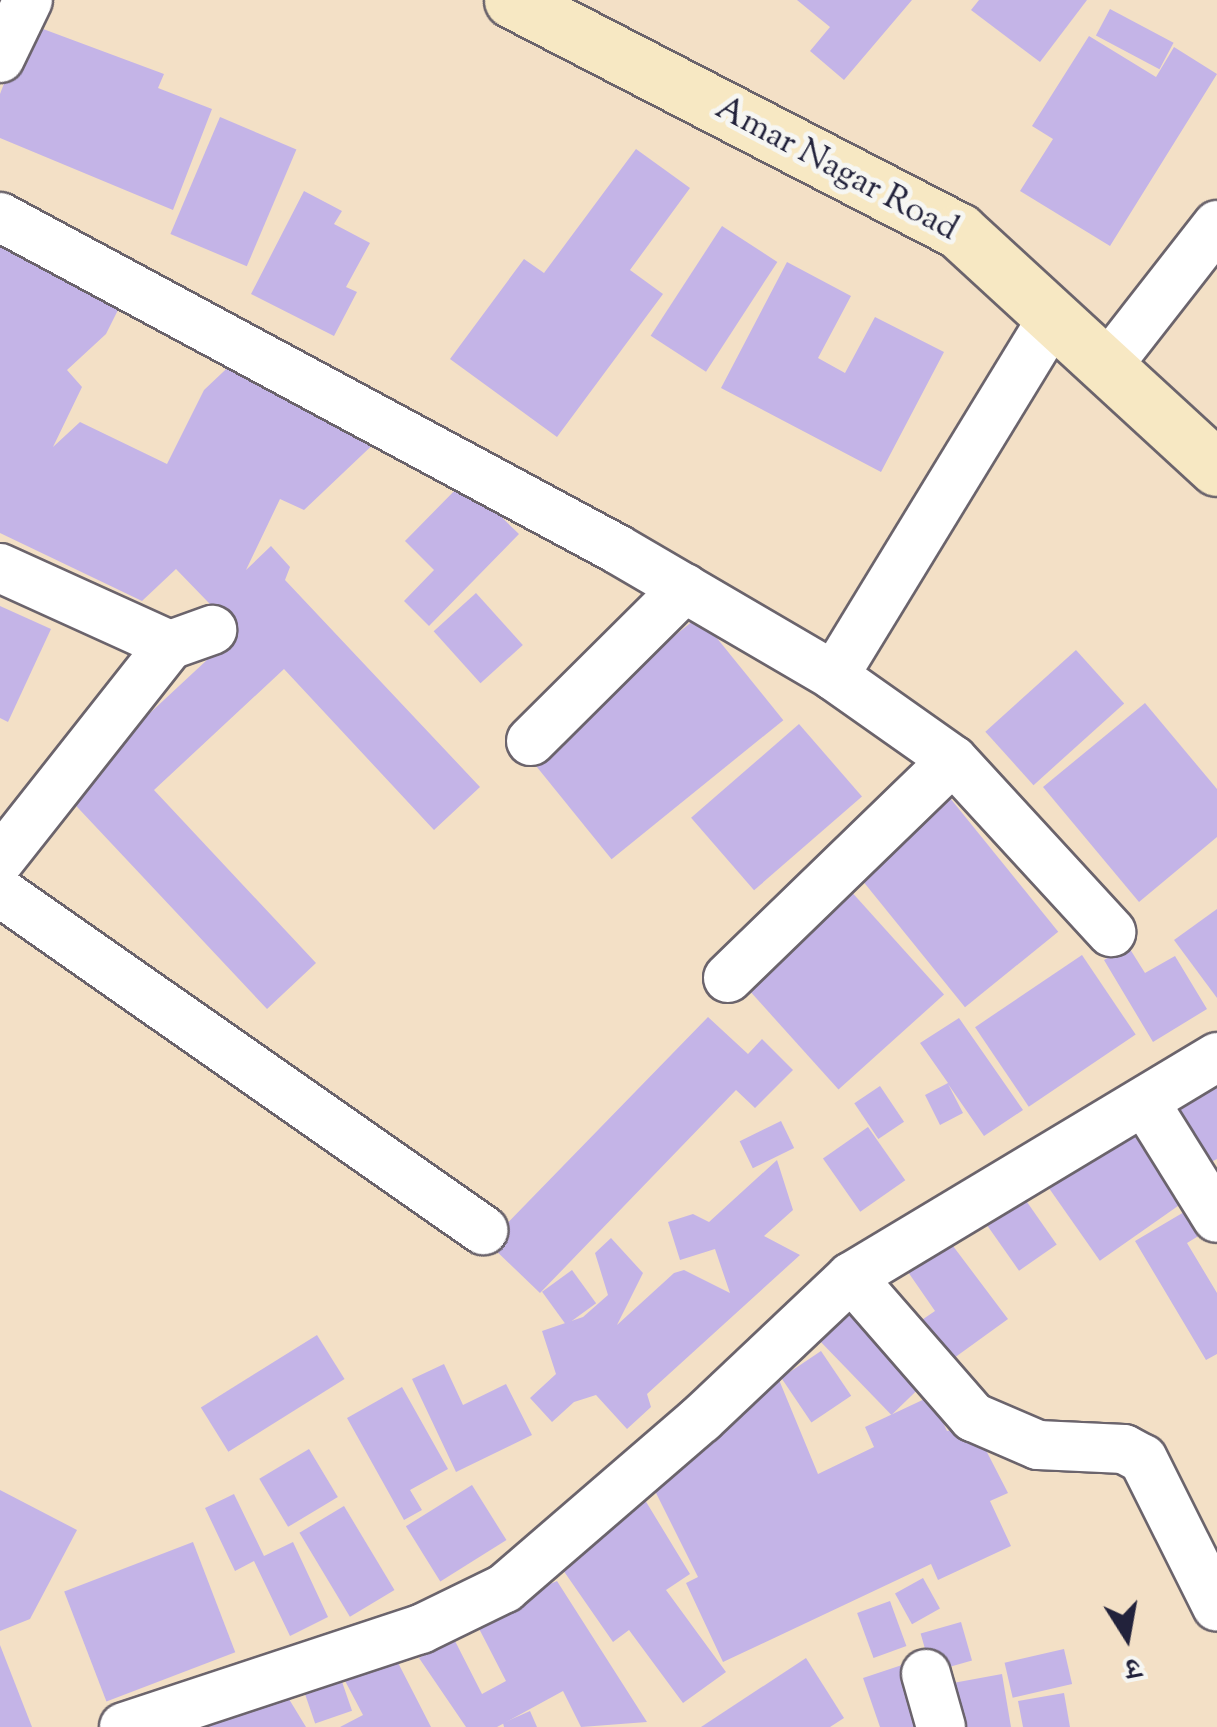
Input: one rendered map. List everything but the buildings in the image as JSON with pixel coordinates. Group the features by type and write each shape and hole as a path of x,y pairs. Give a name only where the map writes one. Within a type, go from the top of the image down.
{"street":[{"path":"0,58 28,0"},
{"name":"Amar Nagar Road","path":"512,0 959,231 1217,468"},
{"path":"0,217 684,588 834,676 953,760 1111,932"},
{"path":"1106,366 1217,225"},
{"path":"834,676 1053,318"},
{"path":"0,568 191,637 0,860"},
{"path":"531,741 684,588"},
{"path":"728,978 953,760"},
{"path":"0,892 483,1230"},
{"path":"124,1727 421,1630 504,1588 701,1420 851,1278 1146,1104 1217,1057"},
{"path":"1146,1104 1216,1215"},
{"path":"851,1278 972,1417 1038,1445 1124,1449 1143,1459 1217,1607"},
{"path":"926,1674 941,1727"}]}
